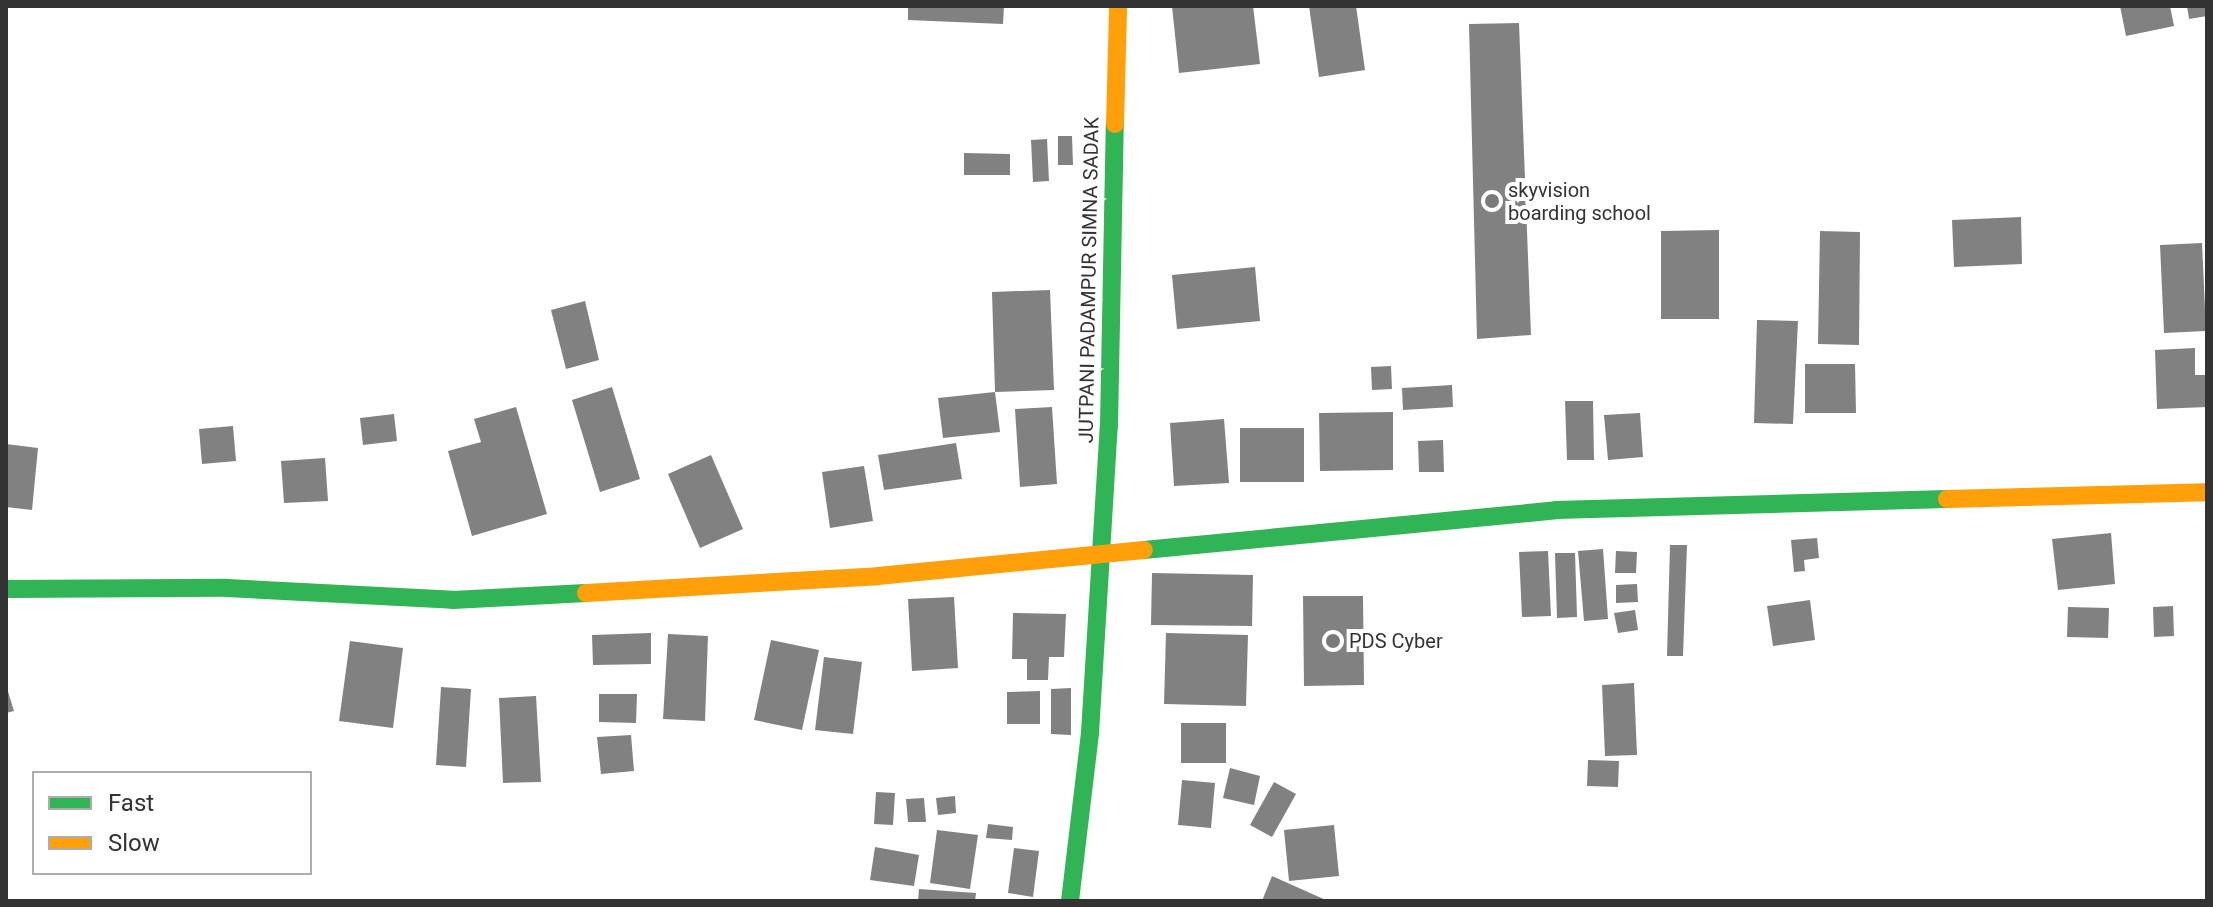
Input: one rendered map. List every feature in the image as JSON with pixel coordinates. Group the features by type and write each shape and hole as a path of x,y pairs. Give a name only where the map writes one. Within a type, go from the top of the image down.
{"street":[{"name":"JUTPANI PADAMPUR SIMNA SADAK","path":"1070,901 1090,733 1097,555 1109,426 1118,6"},
{"path":"6,589 227,588 453,600 715,588 1097,555 1556,510 2207,492"}],"building":[{"path":"908,6 1004,6 1003,24 908,20"},
{"path":"1172,6 1253,6 1260,64 1179,73"},
{"path":"1309,6 1356,6 1365,70 1319,77"},
{"path":"2120,6 2170,6 2174,26 2126,36"},
{"path":"2187,6 2206,6 2207,16 2189,19"},
{"path":"1519,23 1531,335 1477,339 1469,24"},
{"path":"1058,136 1072,136 1073,165 1058,165"},
{"path":"1047,139 1049,181 1033,182 1031,140"},
{"path":"964,153 1010,154 1010,175 964,175"},
{"path":"2021,217 2022,264 1954,267 1952,220"},
{"path":"1719,230 1719,319 1661,319 1661,231"},
{"path":"1820,231 1860,232 1859,345 1818,344"},
{"path":"2202,243 2206,331 2164,333 2160,245"},
{"path":"1255,267 1260,321 1177,329 1172,275"},
{"path":"1050,290 1054,390 995,392 992,292"},
{"path":"585,301 599,360 566,369 551,310"},
{"path":"1757,320 1798,321 1793,424 1754,423"},
{"path":"2195,348 2195,375 2207,375 2207,407 2157,409 2155,350"},
{"path":"1805,364 1855,364 1856,413 1805,413"},
{"path":"1391,366 1392,389 1372,390 1371,367"},
{"path":"1452,385 1453,407 1403,410 1402,388"},
{"path":"612,387 640,479 600,492 572,400"},
{"path":"995,392 1000,432 943,438 938,398"},
{"path":"1565,401 1593,401 1594,460 1567,460"},
{"path":"516,407 547,514 472,536 448,451 481,442 474,419"},
{"path":"1052,407 1057,484 1020,487 1015,409"},
{"path":"1393,412 1393,470 1320,471 1319,413"},
{"path":"1640,413 1643,457 1608,460 1604,415"},
{"path":"394,414 397,441 363,445 360,418"},
{"path":"1224,419 1229,483 1174,486 1170,423"},
{"path":"233,426 236,461 202,464 199,429"},
{"path":"1240,428 1304,428 1304,482 1240,482"},
{"path":"1443,440 1444,472 1419,472 1418,441"},
{"path":"956,443 962,479 884,490 878,455"},
{"path":"6,444 38,448 32,510 6,507"},
{"path":"711,455 743,529 700,548 668,474"},
{"path":"325,458 328,501 284,503 281,461"},
{"path":"864,466 873,521 830,528 822,472"},
{"path":"2111,533 2115,584 2058,590 2052,539"},
{"path":"1817,538 1819,558 1804,560 1805,571 1794,572 1791,540"},
{"path":"1670,545 1687,545 1683,656 1667,656"},
{"path":"1603,549 1608,619 1584,621 1578,551"},
{"path":"1548,551 1551,616 1522,617 1519,552"},
{"path":"1616,551 1637,552 1636,573 1615,573"},
{"path":"1555,553 1575,553 1577,617 1557,618"},
{"path":"1152,573 1253,575 1252,626 1151,625"},
{"path":"1637,584 1638,602 1616,603 1616,585"},
{"name":"PDS Cyber","path":"1303,596 1363,596 1364,685 1304,686"},
{"path":"954,597 958,668 912,671 908,599"},
{"path":"1810,600 1815,640 1773,646 1767,606"},
{"path":"2173,606 2174,636 2154,637 2153,607"},
{"path":"2068,607 2109,608 2108,638 2067,637"},
{"path":"1635,610 1638,630 1618,633 1614,613"},
{"path":"1013,613 1066,614 1064,657 1049,657 1048,680 1027,680 1027,659 1012,659"},
{"path":"651,633 651,664 593,665 592,635"},
{"path":"1166,633 1248,635 1246,706 1164,704"},
{"path":"668,634 708,636 705,721 663,719"},
{"path":"771,640 819,650 802,730 754,720"},
{"path":"350,641 403,648 393,728 339,721"},
{"path":"824,657 862,662 853,734 815,730"},
{"path":"1634,683 1637,755 1605,756 1602,685"},
{"path":"6,685 14,711 6,713"},
{"path":"441,687 471,689 466,767 436,765"},
{"path":"1071,688 1071,735 1051,734 1051,689"},
{"path":"1040,691 1040,724 1007,724 1007,692"},
{"path":"599,694 637,694 636,723 599,722"},
{"path":"536,696 541,782 503,783 499,698"},
{"path":"1181,723 1226,723 1226,763 1181,763"},
{"path":"631,735 634,771 601,774 597,737"},
{"path":"1588,760 1619,761 1618,787 1587,786"},
{"path":"1230,768 1260,776 1254,805 1223,798"},
{"path":"1182,780 1215,783 1211,828 1178,825"},
{"path":"1274,782 1296,794 1272,837 1250,825"},
{"path":"876,792 895,793 893,825 874,824"},
{"path":"955,796 956,813 938,815 936,798"},
{"path":"924,798 926,822 908,822 906,799"},
{"path":"988,824 1013,827 1012,840 986,838"},
{"path":"1334,825 1339,876 1289,881 1284,830"},
{"path":"937,830 978,835 970,889 930,883"},
{"path":"875,847 919,855 914,886 870,880"},
{"path":"1014,848 1039,851 1033,897 1008,893"},
{"path":"1272,876 1328,901 1262,901"},
{"path":"919,889 976,893 975,901 918,901"}],"traffic: fast":[{"path":"1070,901 1090,733 1109,426 1115,124"},
{"path":"1144,550 1556,510 1947,499"},
{"path":"6,589 227,588 453,600 586,593"}],"traffic: slow":[{"path":"1115,124 1118,6"},
{"path":"1947,499 2207,492"},
{"path":"586,593 878,576 1144,550"}],"place":[{"name":"skyvision boarding school","path":"1492,201"},
{"name":"PDS Cyber","path":"1333,641"}]}
